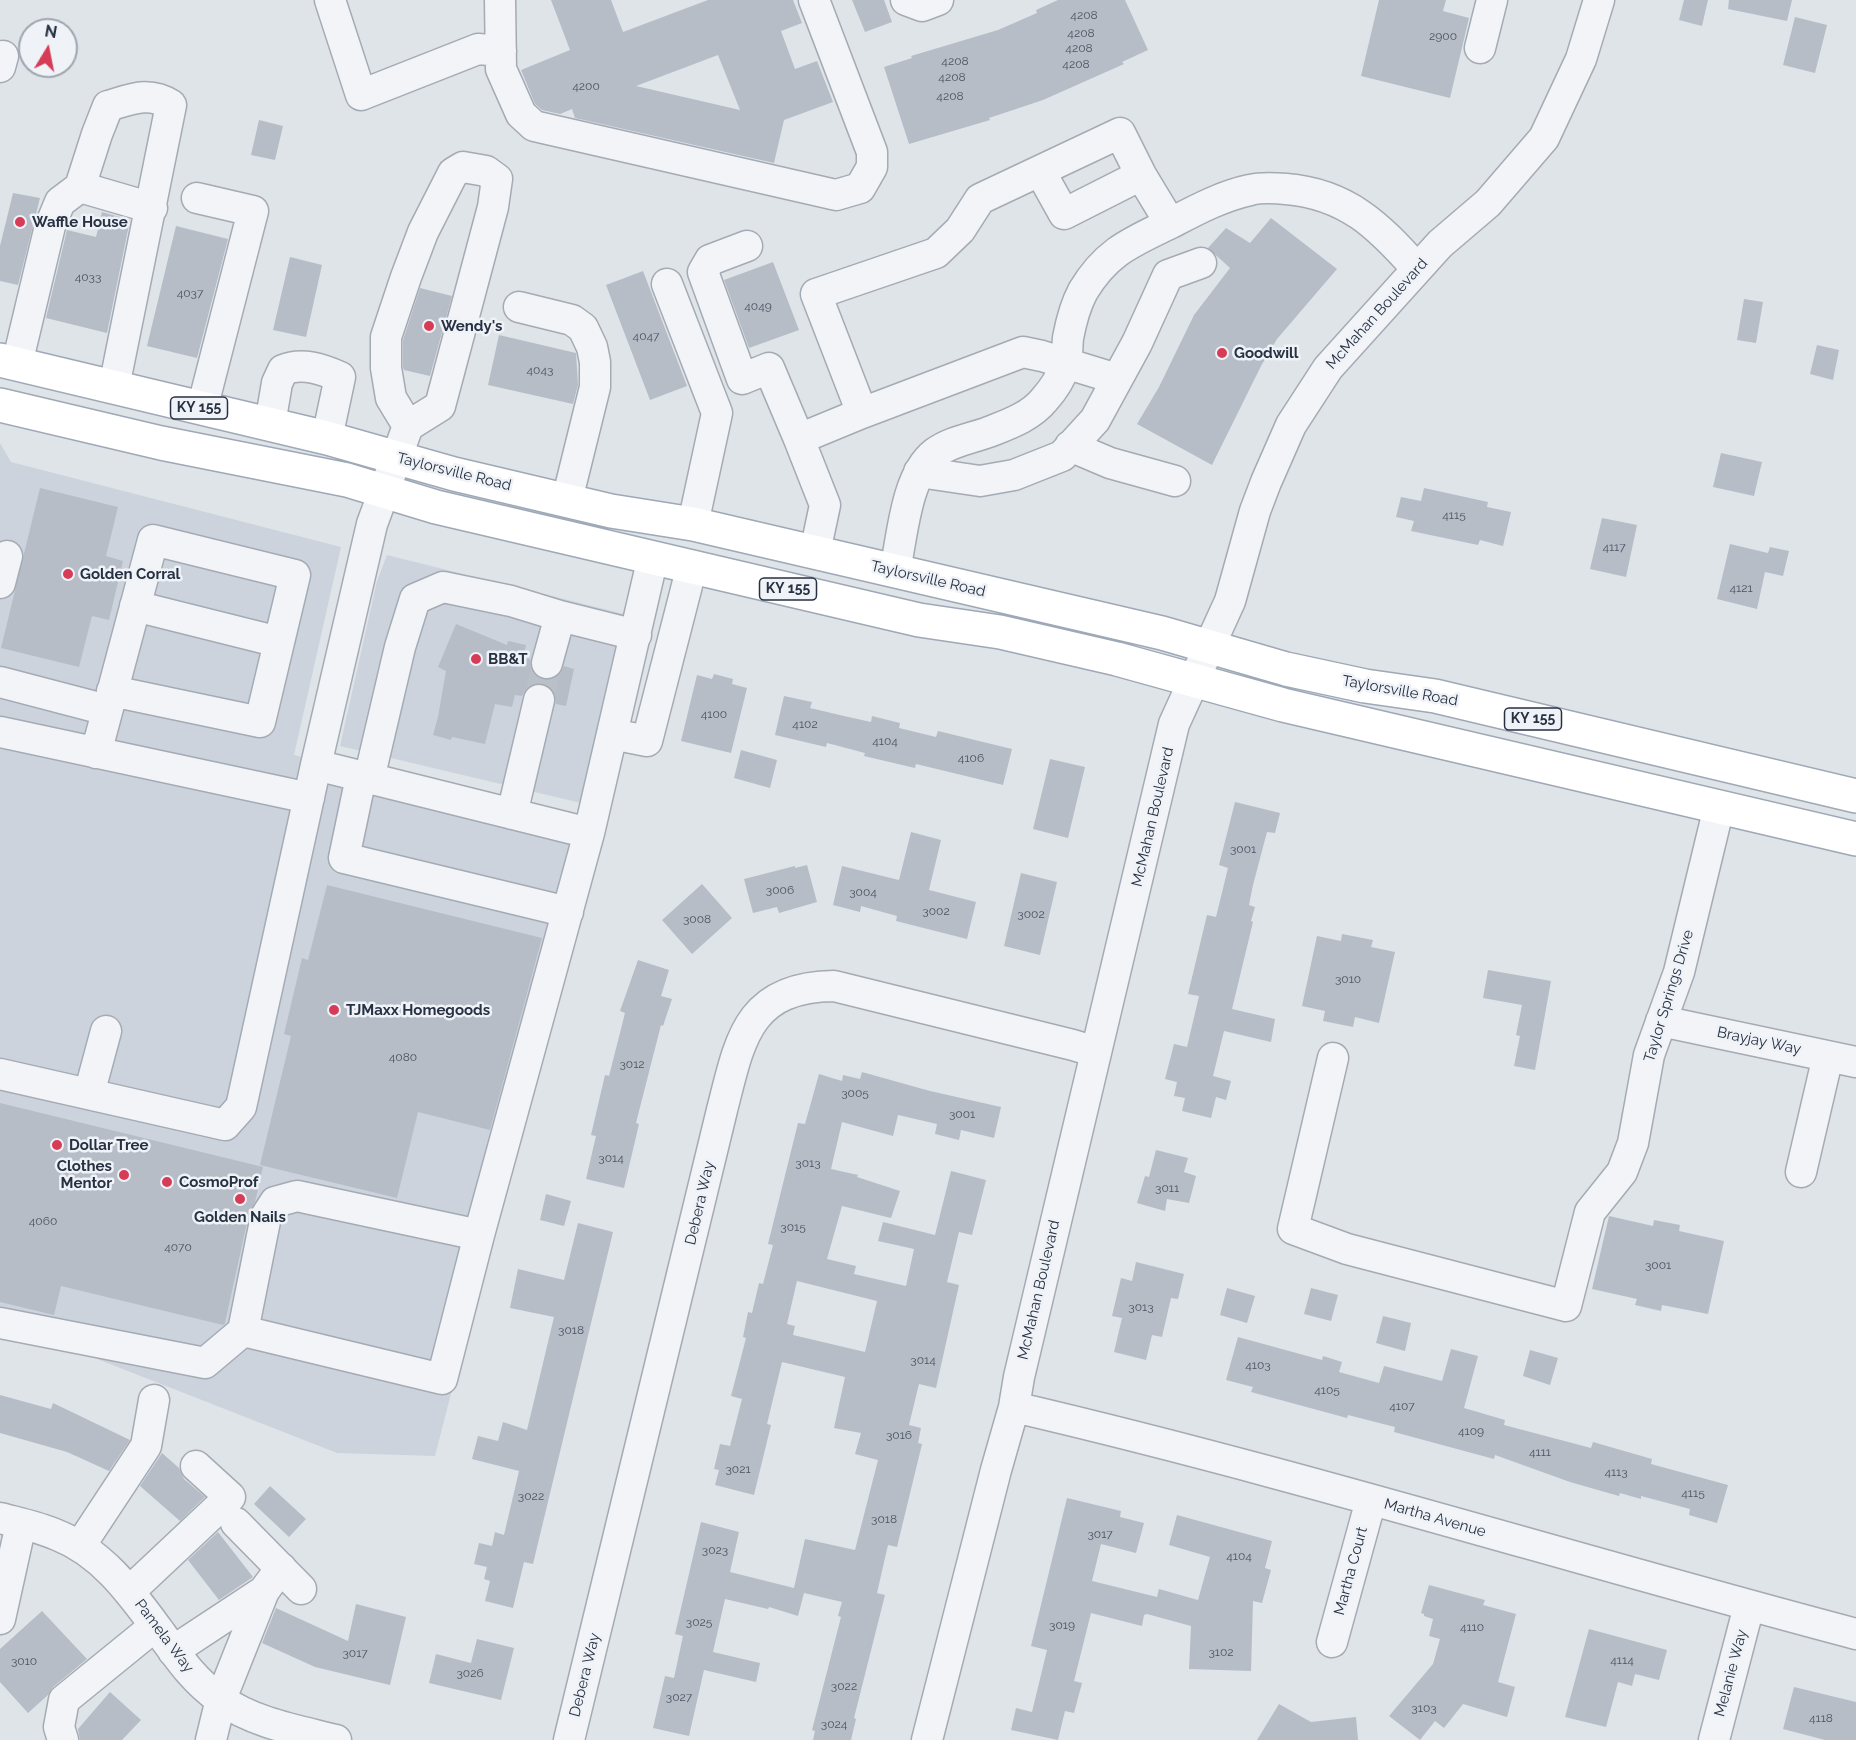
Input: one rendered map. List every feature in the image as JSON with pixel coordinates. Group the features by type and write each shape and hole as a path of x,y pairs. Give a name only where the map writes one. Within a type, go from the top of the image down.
{"main road":[{"name":"Taylorsville Road","path":"8,362 327,438 454,474 611,511 693,524 1162,633 1286,669 1365,686 1435,696 1856,796"},
{"name":"KY 155","path":"0,405 161,443 347,480 436,507 919,620 1010,634 1117,659 1283,705 1856,839"}],"street":[{"path":"330,0 361,95 478,49 501,51"},
{"path":"500,0 501,69 521,114 534,126 836,195 861,188 872,167 872,152 814,0"},
{"path":"906,0 922,6 938,0"},
{"path":"1480,48 1492,0"},
{"name":"McMahan Boulevard","path":"927,1740 1014,1407 1018,1377 1174,724 1230,601 1255,511 1291,425 1328,368 1440,244 1488,203 1544,138 1581,59 1599,0"},
{"path":"8,362 50,226 60,202 80,187 108,106 141,97 160,98 171,105 114,387"},
{"path":"862,413 816,294 936,253 960,230 980,199 1120,133 1141,175 1170,223"},
{"path":"0,1074 225,1125 241,1107 316,765 372,524 408,426 440,406 493,207 497,179 486,171 463,167 453,173 423,232 386,337 386,368 391,398 408,426"},
{"path":"1040,171 1064,214 1141,175"},
{"path":"80,187 152,208"},
{"path":"895,571 911,494 920,472 934,454 955,442 1017,422 1042,403 1057,384 1066,364 1073,314 1083,292 1103,262 1120,249 1222,198 1252,189 1273,188 1316,193 1336,200 1364,216 1388,237 1418,269"},
{"path":"197,198 253,211 202,409"},
{"path":"747,246 710,260 703,272 742,379 769,368 799,440 825,505 815,552"},
{"path":"920,472 980,480 1014,475 1062,456 1095,420 1137,344 1168,275 1201,263"},
{"path":"667,284 717,413 693,524"},
{"path":"519,307 572,320 583,328 592,347 595,362 595,387 567,500"},
{"path":"799,440 862,413 1023,352 1117,380"},
{"path":"270,424 277,383 283,370 295,365 323,370 340,377 327,438"},
{"path":"1070,446 1110,463 1175,481"},
{"path":"0,682 110,700 260,722 295,575 153,540 135,606 110,700 96,753"},
{"path":"243,1331 442,1379 589,833 653,557"},
{"path":"612,734 647,741 692,566"},
{"path":"568,912 344,858 415,599 443,587 511,601 636,635"},
{"path":"135,606 279,642"},
{"path":"547,663 560,616"},
{"path":"512,814 539,700"},
{"path":"0,732 309,798"},
{"path":"316,765 589,833"},
{"name":"Taylor Springs Drive","path":"1334,1058 1293,1229 1347,1249 1566,1306 1590,1212 1622,1172 1633,1143 1649,1056 1679,972 1719,807"},
{"name":"Debera Way","path":"569,1740 722,1110 736,1055 747,1027 758,1013 777,998 801,989 834,986 1096,1052"},
{"name":"Brayjay Way","path":"1661,1021 1842,1059"},
{"path":"89,1094 106,1030"},
{"path":"1801,1173 1842,1059"},
{"path":"0,1323 205,1363 243,1331 266,1216 275,1202 297,1196 479,1235"},
{"path":"80,1546 146,1446 154,1400"},
{"name":"Martha Avenue","path":"1014,1407 1232,1460 1856,1634"},
{"path":"130,1591 230,1497 196,1466"},
{"name":"Martha Court","path":"1332,1642 1371,1500"},
{"path":"0,1619 11,1521"},
{"name":"Pamela Way","path":"11,1521 58,1535 80,1546 100,1560 130,1591 200,1683 220,1699 255,1719 272,1732 336,1740"},
{"path":"236,1523 282,1583"},
{"path":"173,1650 282,1583"},
{"path":"211,1740 220,1699 282,1583"},
{"name":"Melanie Way","path":"1714,1740 1749,1606"},
{"path":"63,1740 59,1727 64,1700 155,1626"}],"shaded area":[{"path":"0,443 11,462 341,547 294,755 597,824 435,1456 337,1453 92,1357 0,1330"},
{"path":"387,555 624,614 581,803 340,746 377,581"}],"building":[{"path":"551,0 611,0 623,32 708,0 793,0 802,23 781,31 795,69 817,61 833,102 784,120 774,163 575,118 572,109 560,114 542,110 535,104 521,70 570,50","holes":["718,55 740,110 636,86"]},
{"path":"852,0 884,0 892,22 865,32"},
{"path":"1058,0 1125,0 1148,50 1122,62 1124,64 1043,100 989,118 990,120 909,144 884,67 912,58 911,56 998,30 1037,13 1036,10"},
{"path":"1379,0 1446,0 1443,11 1469,18 1450,98 1361,76"},
{"path":"1684,0 1708,0 1702,26 1679,20"},
{"path":"1729,0 1792,0 1787,21 1728,9"},
{"path":"1795,17 1827,25 1815,73 1783,65"},
{"path":"259,120 283,126 275,160 251,155"},
{"name":"Waffle House","path":"13,193 40,198 18,285 0,281 0,246"},
{"path":"102,212 130,220 107,333 46,318 67,230 96,237"},
{"name":"Goodwill","path":"1271,218 1337,269 1277,339 1261,366 1212,465 1137,424 1159,387 1194,315 1230,268 1208,248 1226,228 1250,243"},
{"path":"176,226 228,239 197,358 147,346"},
{"path":"290,257 322,265 306,337 273,330"},
{"path":"773,262 799,330 749,348 724,280"},
{"path":"643,271 687,386 650,400 606,285"},
{"path":"420,288 452,296 430,376 404,370 403,367 403,340"},
{"path":"1744,299 1763,302 1756,343 1737,340"},
{"path":"499,335 576,353 578,385 573,404 488,385"},
{"path":"1817,345 1839,350 1833,380 1810,374"},
{"path":"1721,453 1762,462 1754,496 1713,487"},
{"path":"40,488 118,507 106,556 123,561 109,620 92,616 79,667 1,648"},
{"path":"1424,488 1488,502 1487,507 1511,512 1503,546 1480,540 1478,545 1411,531 1414,521 1396,517 1401,497 1421,501"},
{"path":"1602,518 1637,525 1626,577 1590,569"},
{"path":"1730,544 1768,553 1770,547 1789,551 1783,576 1765,572 1757,609 1717,599"},
{"path":"456,624 507,645 508,641 526,645 523,658 530,659 534,675 542,679 551,680 559,676 564,666 574,669 566,706 556,704 555,695 550,687 542,683 535,683 527,688 522,696 515,695 512,707 495,704 485,744 452,737 451,740 433,735 446,671 438,667"},
{"path":"714,674 733,679 732,684 747,688 731,753 681,741 697,675 712,679"},
{"path":"784,696 812,702 810,708 844,716 871,722 872,716 900,723 899,728 936,737 938,731 1012,749 1003,785 916,764 915,768 864,756 865,753 827,743 826,747 775,735"},
{"path":"741,750 777,760 770,788 734,778"},
{"path":"1050,759 1085,767 1068,838 1033,829"},
{"path":"1235,802 1280,813 1275,833 1267,832 1253,885 1249,905 1255,907 1251,921 1253,922 1232,1009 1275,1019 1271,1042 1224,1031 1213,1076 1231,1081 1226,1100 1216,1097 1211,1118 1182,1111 1185,1098 1174,1096 1177,1082 1165,1079 1174,1044 1187,1047 1199,996 1188,994 1207,915 1216,917 1228,868 1219,865"},
{"path":"911,832 941,840 929,890 976,902 967,939 896,921 897,916 861,906 860,912 833,905 842,866 899,880"},
{"path":"807,865 817,902 779,913 777,907 753,913 744,879"},
{"path":"1021,873 1057,882 1040,955 1004,946"},
{"path":"702,884 732,918 692,954 662,920"},
{"path":"327,885 542,938 490,1130 418,1112 397,1198 260,1165 291,1036 284,1034 302,958 308,960"},
{"path":"1342,934 1373,940 1371,947 1395,952 1379,1023 1355,1017 1353,1027 1323,1021 1325,1011 1302,1006 1317,936 1341,941"},
{"path":"638,960 669,970 661,996 672,999 663,1026 661,1025 636,1123 639,1124 624,1188 586,1179 596,1136 591,1135 605,1075 609,1076 625,1013 620,1011"},
{"path":"1488,970 1551,981 1535,1070 1514,1066 1520,1036 1516,1035 1522,1005 1483,998"},
{"path":"862,1072 930,1091 1001,1107 994,1138 961,1130 959,1140 935,1134 937,1124 898,1115 893,1136 842,1122 831,1169 858,1175 857,1177 900,1191 891,1218 842,1206 827,1259 856,1266 854,1274 906,1286 914,1249 878,1241 883,1222 935,1235 951,1171 986,1180 972,1235 959,1232 947,1282 959,1285 936,1388 919,1384 909,1425 921,1428 918,1443 922,1444 897,1547 888,1545 877,1593 885,1595 854,1718 856,1719 851,1740 813,1740 815,1731 812,1730 841,1617 838,1616 842,1602 804,1593 798,1616 769,1607 768,1609 725,1599 713,1652 760,1663 756,1682 704,1670 689,1736 653,1728 665,1676 674,1678 683,1636 675,1634 701,1522 739,1532 730,1572 794,1588 805,1539 855,1550 878,1460 855,1454 861,1433 834,1428 845,1377 782,1362 767,1424 771,1425 754,1495 715,1485 719,1470 714,1469 720,1444 730,1446 742,1399 731,1396 746,1338 743,1337 748,1312 752,1313 759,1283 763,1284 773,1245 768,1244 798,1123 805,1124 819,1074 842,1081 843,1075 860,1079","holes":["797,1281 877,1301 865,1352 793,1335 795,1326 787,1324"]},
{"path":"0,1103 263,1167 255,1202 249,1213 225,1323 223,1325 61,1286 54,1315 0,1302"},
{"path":"1156,1150 1188,1158 1184,1172 1196,1176 1189,1203 1167,1199 1165,1211 1137,1203 1145,1176 1149,1177"},
{"path":"546,1194 571,1201 564,1226 540,1220"},
{"path":"1609,1216 1653,1226 1654,1220 1680,1225 1679,1231 1724,1241 1708,1314 1662,1305 1661,1311 1635,1305 1637,1299 1592,1289"},
{"path":"578,1223 613,1232 533,1564 524,1562 513,1608 485,1601 490,1581 484,1579 487,1567 474,1564 479,1543 492,1546 495,1532 504,1535 519,1471 472,1459 478,1436 498,1441 503,1422 527,1430 554,1317 510,1308 518,1269 564,1280"},
{"path":"1136,1262 1184,1274 1178,1299 1171,1298 1162,1337 1152,1335 1146,1360 1114,1352 1122,1318 1112,1316 1121,1278 1132,1281"},
{"path":"1227,1288 1255,1296 1247,1323 1220,1315"},
{"path":"1311,1288 1338,1295 1331,1321 1304,1314"},
{"path":"1383,1316 1411,1323 1405,1351 1376,1343"},
{"path":"1238,1337 1322,1360 1323,1356 1342,1362 1339,1372 1379,1383 1384,1366 1442,1381 1451,1349 1478,1356 1464,1408 1505,1420 1504,1425 1591,1448 1593,1442 1652,1459 1651,1464 1728,1485 1717,1523 1689,1515 1690,1509 1641,1496 1641,1499 1620,1493 1619,1496 1570,1482 1495,1455 1494,1459 1394,1432 1395,1427 1348,1415 1347,1418 1251,1392 1253,1387 1226,1380"},
{"path":"1530,1350 1558,1358 1550,1385 1523,1376"},
{"path":"0,1395 51,1409 53,1403 130,1440 109,1471 67,1452 0,1433"},
{"path":"162,1453 179,1468 184,1479 205,1497 180,1521 140,1486"},
{"path":"270,1486 306,1519 289,1537 254,1504"},
{"path":"1067,1498 1121,1511 1120,1517 1144,1523 1136,1553 1101,1544 1092,1581 1157,1597 1159,1589 1198,1600 1210,1557 1169,1545 1177,1515 1272,1541 1265,1568 1271,1570 1262,1603 1253,1601 1251,1671 1189,1669 1191,1626 1147,1614 1144,1615 1142,1626 1091,1613 1074,1681 1082,1683 1074,1713 1065,1711 1058,1740 1011,1730 1016,1708 1032,1712 1047,1650 1031,1646"},
{"path":"218,1532 253,1577 219,1600 188,1560"},
{"path":"1429,1585 1485,1600 1483,1605 1516,1614 1498,1682 1515,1687 1507,1717 1463,1704 1444,1728 1435,1721 1420,1740 1389,1716 1433,1664 1440,1639 1429,1636 1433,1619 1421,1613"},
{"path":"356,1604 406,1617 390,1685 315,1667 262,1643 276,1608 348,1641"},
{"path":"42,1611 87,1659 53,1687 49,1694 28,1713 0,1682 0,1649"},
{"path":"1589,1629 1667,1650 1659,1680 1635,1674 1632,1686 1618,1682 1606,1727 1565,1717"},
{"path":"477,1639 514,1648 501,1700 429,1683 436,1654 471,1663"},
{"path":"1794,1687 1856,1702 1856,1740 1825,1740 1783,1729"},
{"path":"110,1692 141,1720 122,1740 80,1740 78,1729"},
{"path":"1279,1704 1311,1722 1356,1717 1358,1740 1257,1740"}],"tunnel":[{"path":"539,700 547,663"}],"place":[{"name":"Waffle House","path":"20,222"},
{"name":"Wendy's","path":"429,326"},
{"name":"Goodwill","path":"1222,353"},
{"name":"Golden Corral","path":"68,574"},
{"name":"BB&T","path":"476,659"},
{"name":"TJMaxx Homegoods","path":"334,1010"},
{"name":"Dollar Tree","path":"57,1145"},
{"name":"Clothes Mentor","path":"124,1175"},
{"name":"CosmoProf","path":"167,1182"},
{"name":"Golden Nails","path":"240,1199"}]}
